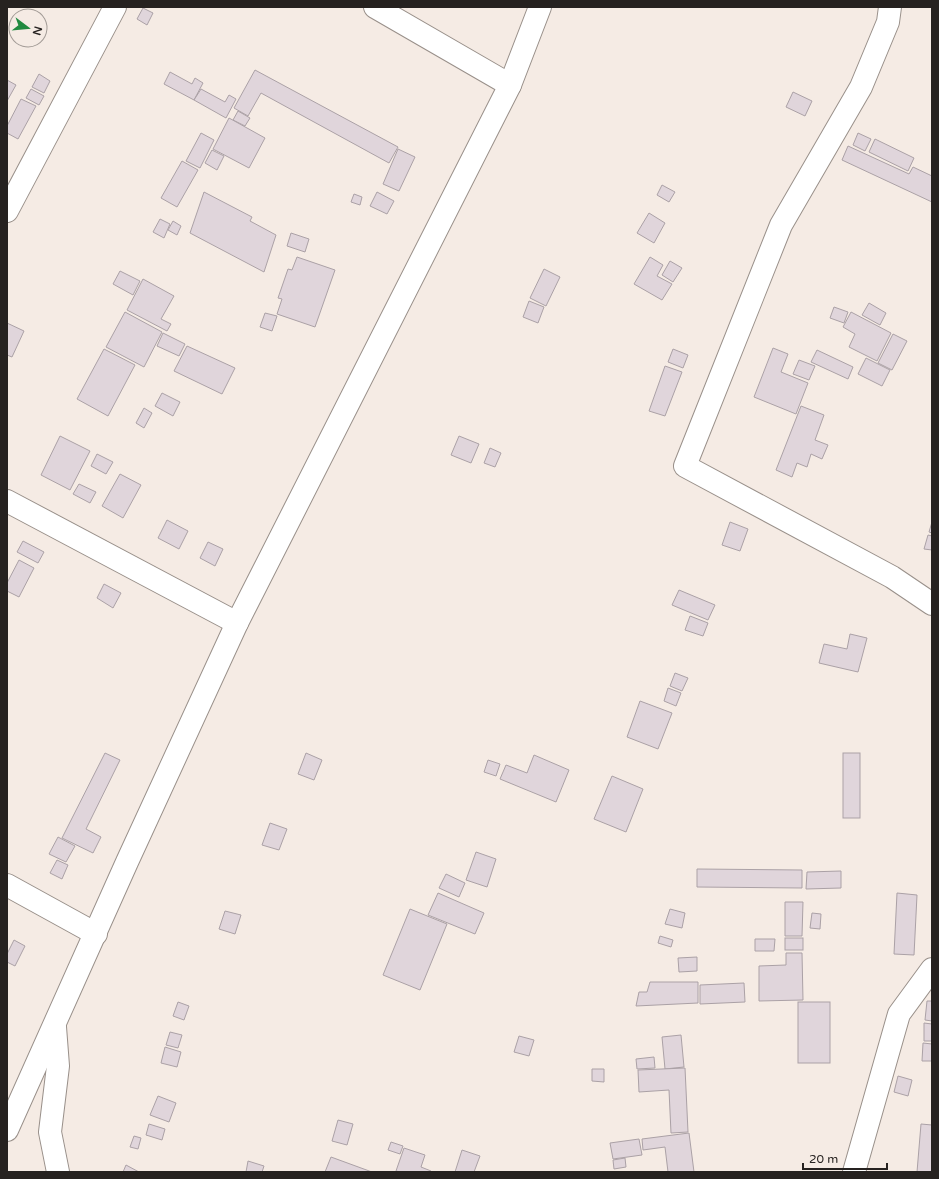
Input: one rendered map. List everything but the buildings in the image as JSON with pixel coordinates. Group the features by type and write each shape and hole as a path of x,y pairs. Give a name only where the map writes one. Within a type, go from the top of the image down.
{"street":[{"path":"7,211 115,7"},
{"path":"375,7 510,85"},
{"path":"7,1130 127,862 237,623 510,85 540,7"},
{"path":"890,7 888,22 861,87 781,225 684,466 892,577 932,604"},
{"path":"7,501 237,623"},
{"path":"7,885 96,934"},
{"path":"854,1172 899,1014 932,970"},
{"path":"55,1024 58,1066 50,1132 58,1172"}]}
